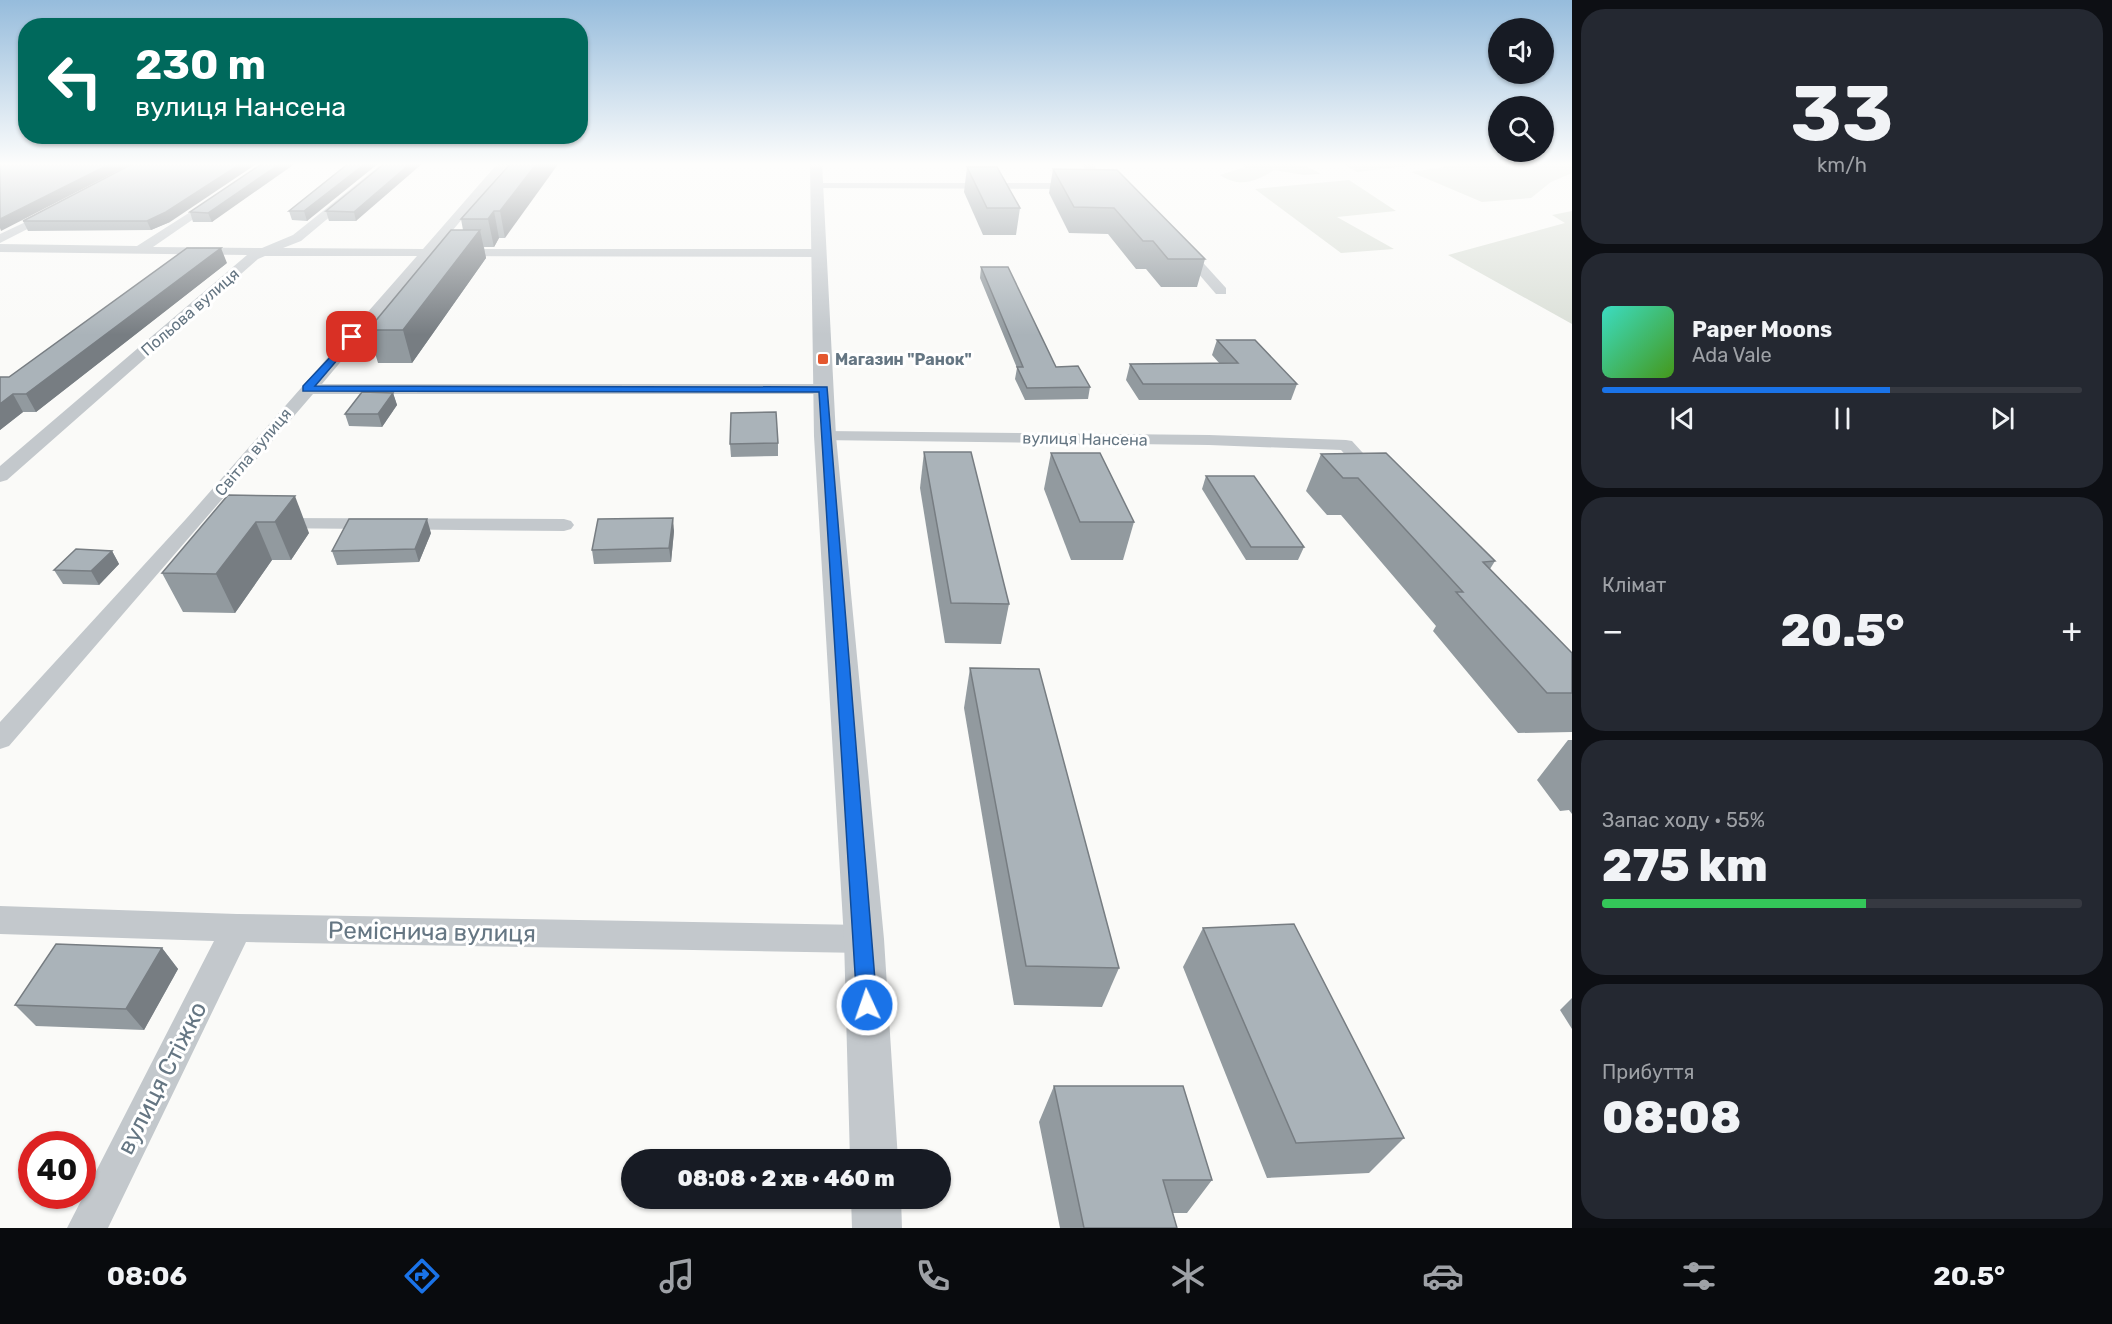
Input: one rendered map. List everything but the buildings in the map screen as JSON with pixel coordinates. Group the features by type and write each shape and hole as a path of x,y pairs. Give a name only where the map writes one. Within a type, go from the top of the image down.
{"street":[{"path":"0,239 37,220"},
{"path":"141,249 184,220"},
{"name":"Польова вулиця","path":"0,476 262,252 297,238 319,220"},
{"name":"Світла вулиця","path":"0,739 193,523 454,220"},
{"path":"819,220 825,436 864,939 874,1149"},
{"path":"1176,240 1221,291"},
{"path":"0,248 262,252 820,253"},
{"path":"307,388 824,389"},
{"name":"вулиця Нансена","path":"825,436 1209,440 1346,445 1386,489"},
{"path":"193,523 217,523"},
{"path":"253,524 564,525"},
{"name":"Реміснича вулиця","path":"0,920 237,928 864,939"},
{"name":"вулиця Стіжко","path":"87,1228 237,928"},
{"path":"876,1209 877,1228"}],"shaded area":[{"path":"1297,220 1343,220 1394,249 1341,253"},
{"path":"1561,220 1572,220 1572,324 1448,255 1565,223"}],"place":[{"name":"Магазин \"Ранок\"","path":"823,359"}],"route":[{"path":"352,337 307,388 824,389 825,436 864,939 867,1005"}]}
